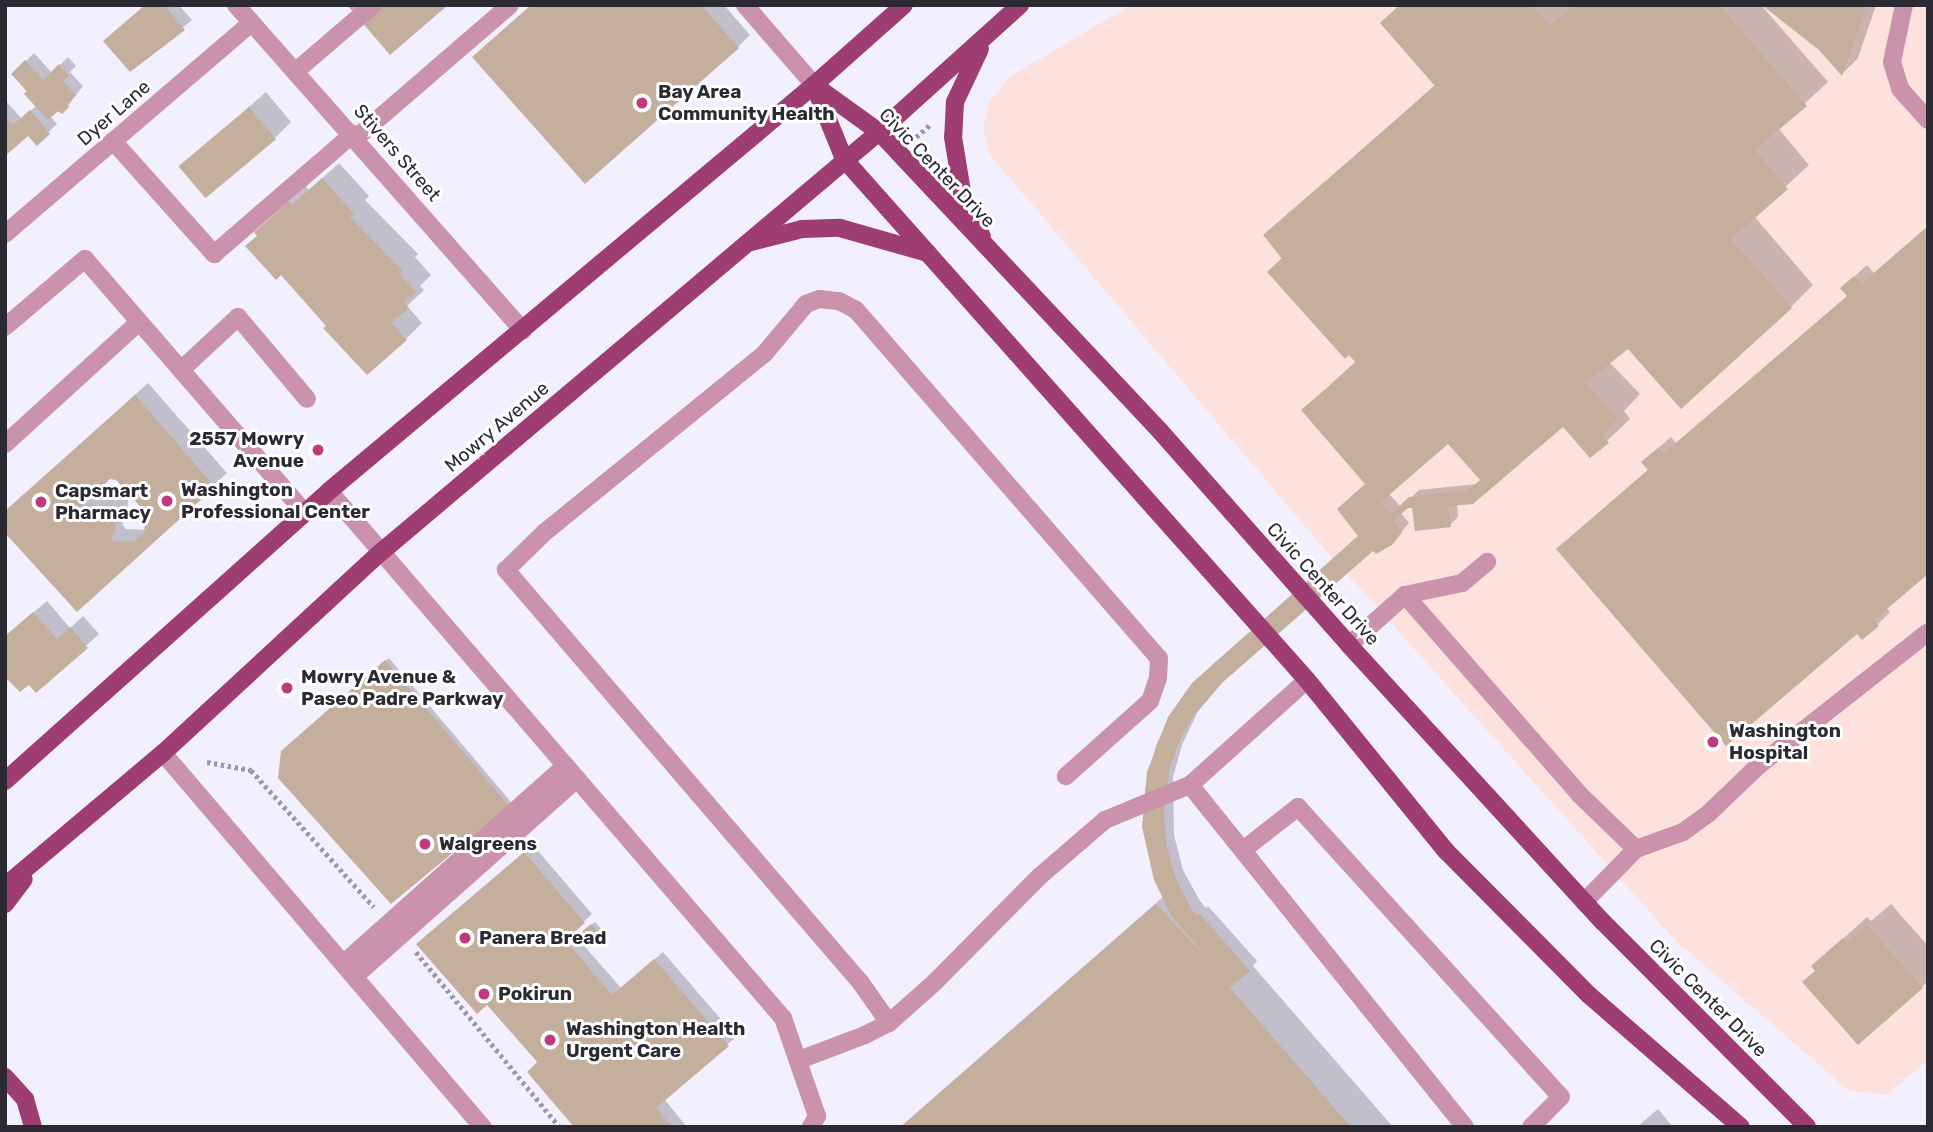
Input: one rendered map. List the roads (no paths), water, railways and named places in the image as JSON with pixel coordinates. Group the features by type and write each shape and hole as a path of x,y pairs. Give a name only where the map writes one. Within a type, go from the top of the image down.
{"main road":[{"path":"5,780 329,491 814,86 904,5"},
{"name":"Mowry Avenue","path":"5,886 163,753 380,553 879,132 1020,5"},
{"path":"988,250 962,192 954,159 953,124 961,85 992,30"},
{"path":"814,86 844,159 1307,680 1446,852 1535,943 1741,1127"},
{"name":"Civic Center Drive","path":"814,86 879,132 1160,431 1349,645 1584,902 1807,1127"},
{"path":"745,243 802,229 840,228 867,233 928,253"},
{"path":"5,904 41,856"},
{"path":"5,1077 25,1100 33,1127"}],"street":[{"name":"Stivers Street","path":"236,5 523,330"},
{"path":"296,71 373,5"},
{"path":"113,141 214,254 510,5"},
{"path":"745,5 814,86"},
{"path":"1904,5 1892,62 1900,89 1928,120"},
{"name":"Dyer Lane","path":"5,234 251,23"},
{"path":"5,327 85,259 305,513"},
{"path":"889,1023 861,983 506,570 545,532 765,353 806,304 818,299 839,301 856,310 1159,658 1158,678 1150,701 1066,776"},
{"path":"181,370 237,317 307,399"},
{"path":"5,444 139,322"},
{"path":"329,491 783,1018 817,1116 811,1127"},
{"path":"1349,645 1405,595 1462,583 1487,562"},
{"path":"1405,595 1580,795 1636,849"},
{"path":"1584,902 1636,849 1683,832 1709,813 1758,766 1928,632"},
{"path":"799,1060 889,1023 935,982 1041,876 1105,820 1190,785 1307,680"},
{"path":"163,753 482,1127"},
{"path":"349,970 571,773"},
{"path":"1190,785 1465,1127"},
{"path":"1243,850 1298,807 1562,1097 1531,1127"}],"place":[{"name":"Bay Area Community Health","path":"642,103"},
{"name":"2557 Mowry Avenue","path":"318,450"},
{"name":"Washington Professional Center","path":"167,501"},
{"name":"Capsmart Pharmacy","path":"41,502"},
{"name":"Mowry Avenue & Paseo Padre Parkway","path":"287,688"},
{"name":"Washington Hospital","path":"1713,742"},
{"name":"Walgreens","path":"425,844"},
{"name":"Panera Bread","path":"465,938"},
{"name":"Pokirun","path":"484,994"},
{"name":"Washington Health Urgent Care","path":"550,1040"}]}
